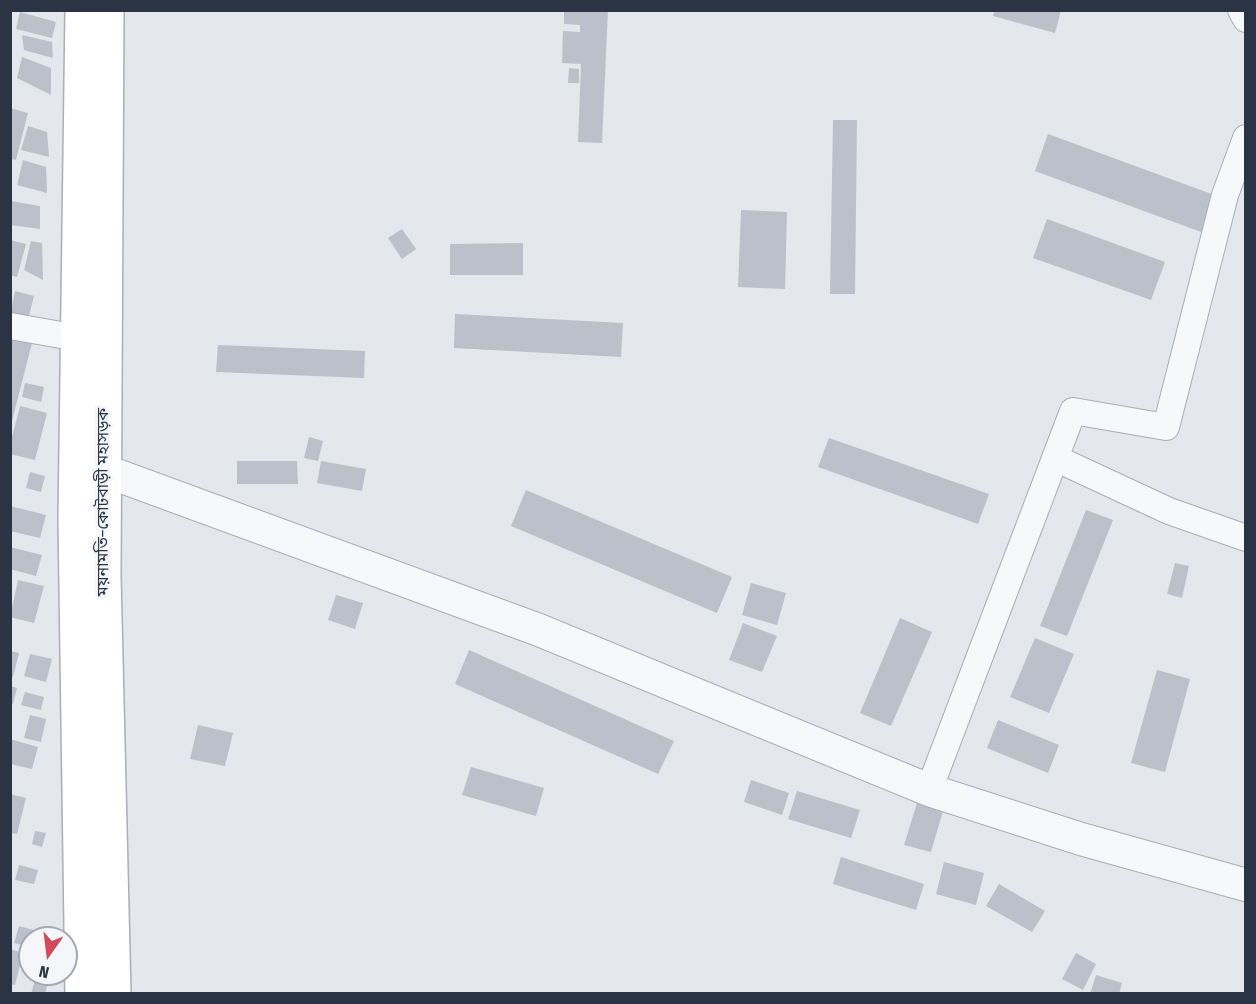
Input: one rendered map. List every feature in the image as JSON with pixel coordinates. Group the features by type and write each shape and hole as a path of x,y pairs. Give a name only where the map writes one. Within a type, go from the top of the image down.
{"main road":[{"name":"ময়নামতি–কোটবাড়ী মহাসড়ক","path":"82,10 78,339 89,469 104,576 114,993"},
{"name":"ময়নামতি–কোটবাড়ী মহাসড়ক","path":"82,993 89,469 107,10"}],"street":[{"path":"1241,10 1245,19"},
{"path":"929,790 1073,411 1166,427 1226,195 1245,138"},
{"path":"10,326 78,339"},
{"path":"1055,458 1169,511 1245,538"},
{"path":"89,469 539,630 929,790 1081,839 1245,885"}],"building":[{"path":"564,10 608,10 602,143 578,142 581,64 562,63 563,31 580,32 580,25 564,24"},
{"path":"995,10 1061,10 1055,33 993,16"},
{"path":"20,12 56,22 52,38 16,29"},
{"path":"22,35 52,42 53,58 24,50"},
{"path":"22,57 51,68 51,95 17,78"},
{"path":"569,68 579,69 579,83 568,83"},
{"path":"10,108 28,113 16,160 10,159"},
{"path":"833,120 857,120 855,294 830,294"},
{"path":"28,126 47,132 49,157 21,150"},
{"path":"1048,134 1217,196 1204,233 1035,171"},
{"path":"23,160 46,167 47,193 17,185"},
{"path":"10,201 40,206 40,229 10,225"},
{"path":"741,210 787,212 785,289 738,287"},
{"path":"1047,219 1165,262 1151,300 1033,258"},
{"path":"402,229 416,249 402,259 388,238"},
{"path":"10,240 26,244 17,277 10,275"},
{"path":"31,241 42,243 43,280 24,270"},
{"path":"523,243 523,275 450,275 450,244"},
{"path":"15,291 34,296 28,320 10,316"},
{"path":"455,314 623,323 621,357 454,348"},
{"path":"10,333 33,339 11,425 10,425"},
{"path":"218,345 365,351 364,378 216,372"},
{"path":"25,383 44,387 41,402 22,397"},
{"path":"20,406 47,413 35,460 10,454 10,444"},
{"path":"309,437 323,441 318,461 304,458"},
{"path":"829,438 989,494 978,524 818,467"},
{"path":"237,461 297,461 298,484 237,484"},
{"path":"321,461 366,469 362,491 317,483"},
{"path":"30,472 45,476 41,492 26,488"},
{"path":"526,490 732,577 717,613 511,526"},
{"path":"10,506 46,515 40,538 10,531"},
{"path":"1086,510 1113,520 1067,636 1040,626"},
{"path":"10,547 42,555 36,576 10,569"},
{"path":"1175,563 1189,566 1182,598 1167,594"},
{"path":"18,580 44,586 34,623 10,617"},
{"path":"751,583 786,593 777,625 742,615"},
{"path":"336,595 363,603 355,629 328,620"},
{"path":"900,618 932,632 891,726 860,713"},
{"path":"743,623 777,636 762,672 729,660"},
{"path":"1035,638 1074,654 1049,713 1010,697"},
{"path":"469,650 674,741 658,774 455,684"},
{"path":"10,651 19,653 13,677 10,676"},
{"path":"30,654 52,659 46,682 24,676"},
{"path":"1157,670 1190,679 1165,772 1131,763"},
{"path":"10,686 17,688 13,704 10,703"},
{"path":"25,692 44,697 41,710 21,705"},
{"path":"30,715 46,719 41,742 24,738"},
{"path":"998,720 1059,745 1048,773 987,748"},
{"path":"198,725 233,733 225,766 190,759"},
{"path":"10,739 38,747 32,769 10,764"},
{"path":"471,767 544,788 536,816 462,795"},
{"path":"751,780 789,793 782,815 744,802"},
{"path":"797,791 860,810 851,838 788,819"},
{"path":"10,794 26,798 17,834 10,833"},
{"path":"917,803 943,811 931,852 904,845"},
{"path":"35,831 46,833 42,847 32,844"},
{"path":"841,857 924,884 916,910 833,884"},
{"path":"944,862 984,873 976,905 936,894"},
{"path":"19,865 38,870 34,884 15,880"},
{"path":"999,884 1045,911 1032,932 986,906"},
{"path":"18,929 18,944 14,943"},
{"path":"10,949 18,951 18,973 15,985 10,984"},
{"path":"1076,953 1096,964 1083,990 1062,979"},
{"path":"1096,975 1122,983 1119,994 1090,994"},
{"path":"33,986 47,986 45,994 31,994"}]}
